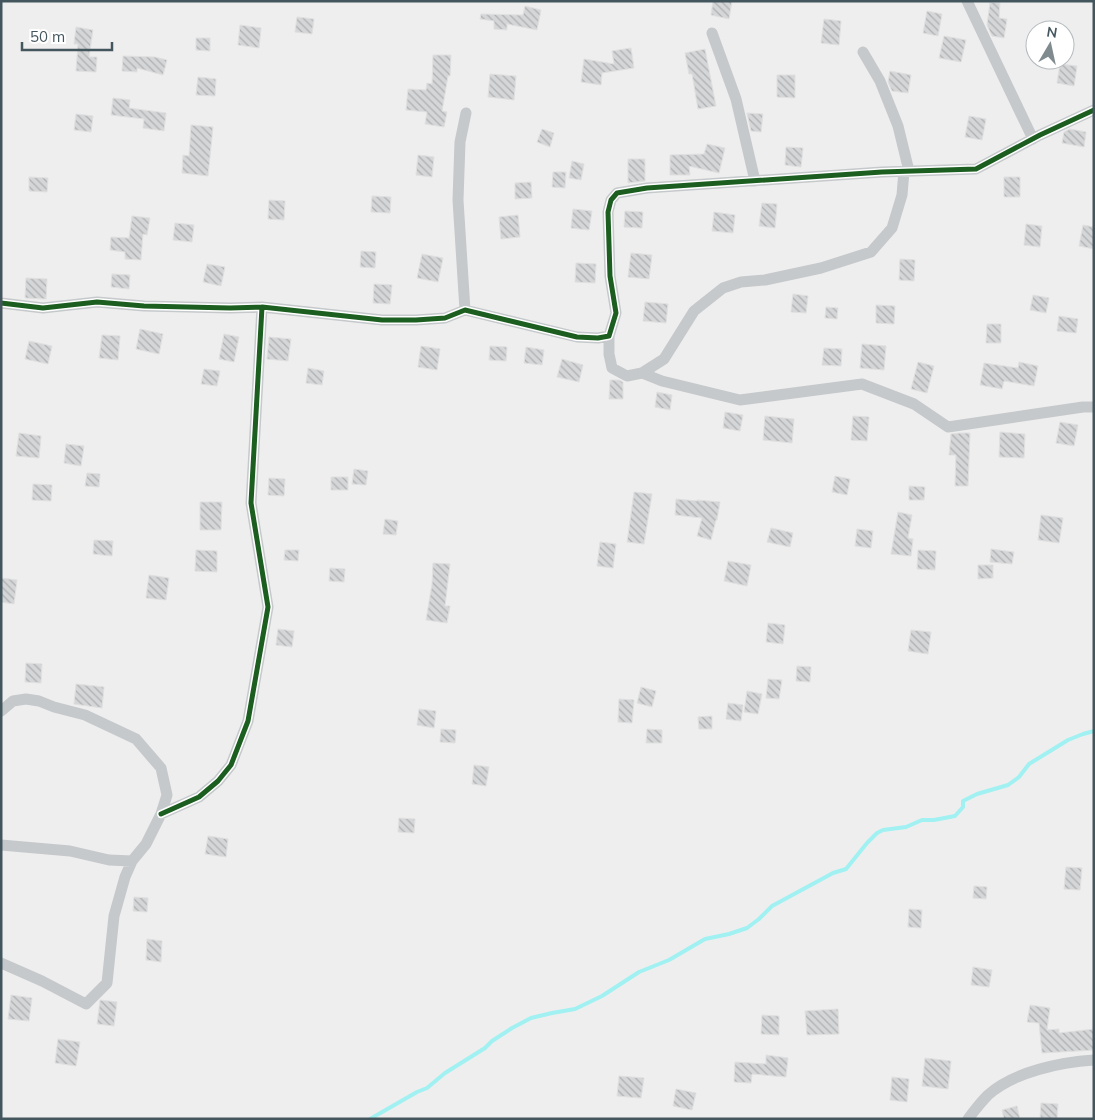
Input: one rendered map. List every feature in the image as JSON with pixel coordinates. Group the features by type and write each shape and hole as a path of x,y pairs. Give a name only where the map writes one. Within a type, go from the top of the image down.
{"street":[{"path":"967,1 1033,139"},
{"path":"712,33 736,99 756,181"},
{"path":"863,52 880,81 898,126 906,171 902,195 892,228 871,252 821,268 765,280 741,282 723,288 694,311 664,359 642,373 627,376 612,368 609,354 609,336 616,313 610,276 608,212 611,200 617,193 647,188 906,171 976,169 1094,110"},
{"path":"465,310 458,200 460,142 466,113"},
{"path":"1,303 43,308 96,302 144,306 262,307 382,320 445,318 465,310 578,337 598,338 609,336"},
{"path":"161,814 199,797 218,781 231,765 248,721 268,607 251,503 262,307"},
{"path":"642,373 662,381 740,400 862,384 914,404 948,427 1094,407"},
{"path":"1,711 13,702 26,699 85,714 105,723 136,740 161,768 167,795 161,814 146,844 132,861 125,877 114,916 108,983 86,1004 1,963"},
{"path":"1,844 60,850 108,860 132,861"},
{"path":"968,1119 988,1095 1008,1080 1048,1067 1094,1060"}],"building":[{"path":"713,1 732,1 729,19 711,15"},
{"path":"990,2 1000,3 999,18 1007,19 1004,38 992,36 987,25"},
{"path":"525,6 541,10 537,30 507,24 507,30 494,29 494,21 480,19 481,14 523,15"},
{"path":"927,11 942,14 938,36 923,33"},
{"path":"297,17 314,19 312,34 295,32"},
{"path":"824,19 841,21 839,45 821,43"},
{"path":"240,25 261,28 259,48 238,45"},
{"path":"76,27 93,30 89,57 97,57 96,72 76,71 78,44 74,44"},
{"path":"944,36 966,40 961,62 939,58"},
{"path":"196,38 210,38 210,51 196,50"},
{"path":"631,48 634,68 602,73 601,85 581,82 584,59 614,64 612,51"},
{"path":"705,49 716,106 698,109 692,74 689,74 685,53"},
{"path":"433,55 451,55 450,76 448,76 442,111 447,112 444,127 425,124 427,112 406,110 408,89 426,90 427,83 432,84"},
{"path":"123,56 155,57 167,60 163,75 137,68 137,72 122,71"},
{"path":"1075,66 1077,66 1074,86 1057,83 1059,70 1075,70"},
{"path":"890,71 911,75 908,93 892,91 888,82"},
{"path":"490,74 516,76 514,100 488,97"},
{"path":"777,75 795,75 795,98 777,97"},
{"path":"198,77 216,79 215,96 196,95"},
{"path":"113,98 130,100 129,108 166,113 164,131 143,128 144,119 111,115"},
{"path":"747,113 763,114 761,132 751,131"},
{"path":"76,114 93,116 91,132 74,130"},
{"path":"969,116 986,119 982,140 965,137"},
{"path":"191,125 213,127 208,176 182,173 183,155 189,156"},
{"path":"542,129 554,133 550,147 537,142"},
{"path":"1070,129 1086,132 1084,147 1062,143 1064,132"},
{"path":"707,144 725,148 719,173 689,166 690,175 670,175 670,155 704,154"},
{"path":"786,147 803,148 801,167 785,165"},
{"path":"418,155 434,157 432,177 416,175"},
{"path":"628,159 645,159 645,181 628,183"},
{"path":"572,161 584,164 581,180 569,178"},
{"path":"553,172 566,172 565,188 552,187"},
{"path":"29,177 48,178 47,192 29,191"},
{"path":"1004,177 1020,177 1020,197 1004,197"},
{"path":"531,182 532,198 515,199 515,183"},
{"path":"372,196 391,197 390,213 371,212"},
{"path":"269,200 285,201 284,220 268,219"},
{"path":"762,203 777,204 775,228 759,226"},
{"path":"573,209 592,211 589,230 571,228"},
{"path":"625,211 643,212 642,228 624,227"},
{"path":"714,212 735,215 733,233 712,231"},
{"path":"518,215 520,237 501,239 499,217"},
{"path":"132,216 150,218 147,235 143,234 141,260 125,259 125,252 110,250 111,237 129,238"},
{"path":"175,223 194,225 192,242 173,240"},
{"path":"1026,224 1042,226 1040,247 1024,245"},
{"path":"1083,225 1094,227 1094,249 1079,246"},
{"path":"361,251 376,252 375,268 360,267"},
{"path":"631,253 652,255 649,279 628,277"},
{"path":"422,254 443,258 438,282 417,278"},
{"path":"900,259 915,260 914,281 899,280"},
{"path":"576,263 596,264 595,283 575,282"},
{"path":"207,264 225,267 221,286 203,282"},
{"path":"112,274 130,275 129,289 111,287"},
{"path":"26,278 47,279 46,299 25,298"},
{"path":"374,284 392,285 390,304 373,303"},
{"path":"793,294 808,296 806,313 791,312"},
{"path":"1033,295 1049,298 1046,313 1030,310"},
{"path":"645,302 668,304 666,323 643,321"},
{"path":"876,305 895,306 894,324 876,323"},
{"path":"826,307 838,308 837,319 825,318"},
{"path":"1059,316 1078,319 1076,333 1057,331"},
{"path":"987,324 1001,324 1001,343 986,343"},
{"path":"140,329 163,334 159,354 136,349"},
{"path":"224,334 239,337 234,362 219,359"},
{"path":"102,335 120,336 118,360 99,358"},
{"path":"269,337 291,339 288,361 267,359"},
{"path":"29,341 52,346 48,364 25,359"},
{"path":"862,344 886,346 884,370 860,368"},
{"path":"421,346 440,349 437,370 418,367"},
{"path":"490,346 507,347 506,361 489,360"},
{"path":"526,347 544,350 542,365 524,363"},
{"path":"824,348 842,349 841,366 822,365"},
{"path":"562,359 583,365 579,382 557,377"},
{"path":"918,362 934,366 927,393 911,389"},
{"path":"1019,362 1038,366 1034,386 1004,381 1002,389 980,385 984,363 1018,368"},
{"path":"308,368 324,371 322,385 306,383"},
{"path":"204,369 220,371 217,386 201,384"},
{"path":"610,380 623,382 623,399 609,399"},
{"path":"657,392 672,395 670,410 655,407"},
{"path":"725,412 743,415 740,431 723,428"},
{"path":"765,416 794,419 792,443 763,440"},
{"path":"853,416 869,417 867,441 851,440"},
{"path":"1060,422 1078,425 1074,446 1056,443"},
{"path":"1000,432 1025,434 1024,458 999,457"},
{"path":"19,433 41,436 39,458 16,456"},
{"path":"970,433 968,486 955,486 956,455 949,455 951,434"},
{"path":"66,444 84,446 81,466 64,463"},
{"path":"354,469 368,471 366,485 352,484"},
{"path":"87,473 100,474 99,487 85,486"},
{"path":"835,476 850,479 847,495 832,492"},
{"path":"331,477 348,477 348,490 331,490"},
{"path":"269,478 285,479 284,496 268,495"},
{"path":"33,484 52,485 51,501 32,500"},
{"path":"909,486 925,487 924,500 909,500"},
{"path":"634,492 652,494 644,544 627,542"},
{"path":"676,499 720,502 711,540 697,536 702,518 675,515"},
{"path":"200,502 222,502 221,530 200,530"},
{"path":"898,512 912,515 908,538 913,539 911,556 891,554"},
{"path":"1041,515 1063,518 1059,543 1038,540"},
{"path":"385,519 398,521 396,535 383,534"},
{"path":"771,528 793,533 790,547 767,542"},
{"path":"857,529 873,531 871,548 855,546"},
{"path":"94,540 113,541 112,556 93,554"},
{"path":"600,542 616,544 613,568 597,566"},
{"path":"991,549 1014,552 1012,564 990,562"},
{"path":"196,550 217,551 217,572 195,571"},
{"path":"285,550 299,550 298,561 284,560"},
{"path":"918,550 936,551 935,570 917,569"},
{"path":"728,561 751,565 747,586 724,581"},
{"path":"433,563 450,564 445,606 450,606 447,623 426,620 432,584"},
{"path":"978,565 993,565 993,578 978,579"},
{"path":"330,568 345,569 344,582 329,581"},
{"path":"149,575 169,578 166,600 146,598"},
{"path":"1,578 17,580 14,604 1,602"},
{"path":"768,623 785,625 783,644 766,642"},
{"path":"278,629 294,631 292,647 276,645"},
{"path":"911,630 931,632 928,654 908,651"},
{"path":"26,663 42,664 41,683 25,682"},
{"path":"797,666 811,667 810,682 796,681"},
{"path":"768,679 782,680 779,699 766,698"},
{"path":"76,684 104,687 102,708 74,704"},
{"path":"641,687 656,691 652,707 637,703"},
{"path":"747,691 762,694 758,714 744,712"},
{"path":"619,699 634,700 632,723 618,722"},
{"path":"728,703 743,705 741,721 726,719"},
{"path":"419,709 436,711 434,728 417,725"},
{"path":"712,716 712,729 699,729 698,717"},
{"path":"441,729 456,730 455,743 440,742"},
{"path":"647,729 662,730 662,743 646,743"},
{"path":"474,765 489,767 486,786 472,784"},
{"path":"399,818 415,819 414,833 398,832"},
{"path":"208,836 228,839 226,857 205,854"},
{"path":"1066,867 1082,868 1080,890 1064,889"},
{"path":"974,886 987,887 986,899 973,898"},
{"path":"134,897 148,898 147,912 133,911"},
{"path":"909,909 922,910 921,928 908,927"},
{"path":"147,939 162,941 161,962 146,960"},
{"path":"973,967 992,970 989,987 971,985"},
{"path":"11,995 32,998 29,1021 8,1019"},
{"path":"100,1000 117,1002 114,1026 97,1024"},
{"path":"1030,1005 1050,1008 1047,1030 1059,1029 1059,1033 1094,1029 1094,1050 1042,1053 1039,1023 1027,1022"},
{"path":"838,1009 839,1034 807,1035 805,1011"},
{"path":"762,1015 779,1016 779,1035 761,1034"},
{"path":"58,1039 80,1042 76,1066 55,1063"},
{"path":"766,1055 788,1058 786,1077 752,1074 751,1083 734,1082 735,1062 766,1064"},
{"path":"925,1058 951,1061 948,1089 922,1086"},
{"path":"619,1076 644,1078 641,1098 617,1096"},
{"path":"892,1077 909,1079 907,1102 890,1100"},
{"path":"676,1089 696,1093 692,1110 673,1106"},
{"path":"1041,1103 1058,1104 1057,1119 1040,1118"},
{"path":"1017,1106 1020,1119 1004,1119 1002,1110"}],"waterway":[{"path":"370,1119 427,1088 445,1073 485,1048 512,1028 531,1018 575,1009 602,996 639,972 669,960 705,939 747,928 772,906 833,873 846,869 877,833 883,830 906,827 922,820 955,816 963,807 963,801 977,794 1008,785 1019,777 1029,764 1068,740 1094,731"}],"cycle path":[{"path":"1,303 43,308 97,302 144,306 262,307 382,320 445,318 465,310 577,337 598,338 609,336 616,313 610,276 608,212 611,200 617,193 647,188 882,172 976,169 1040,135 1094,110"},
{"path":"161,814 199,797 218,781 231,765 248,721 268,607 251,503 262,307"}]}
